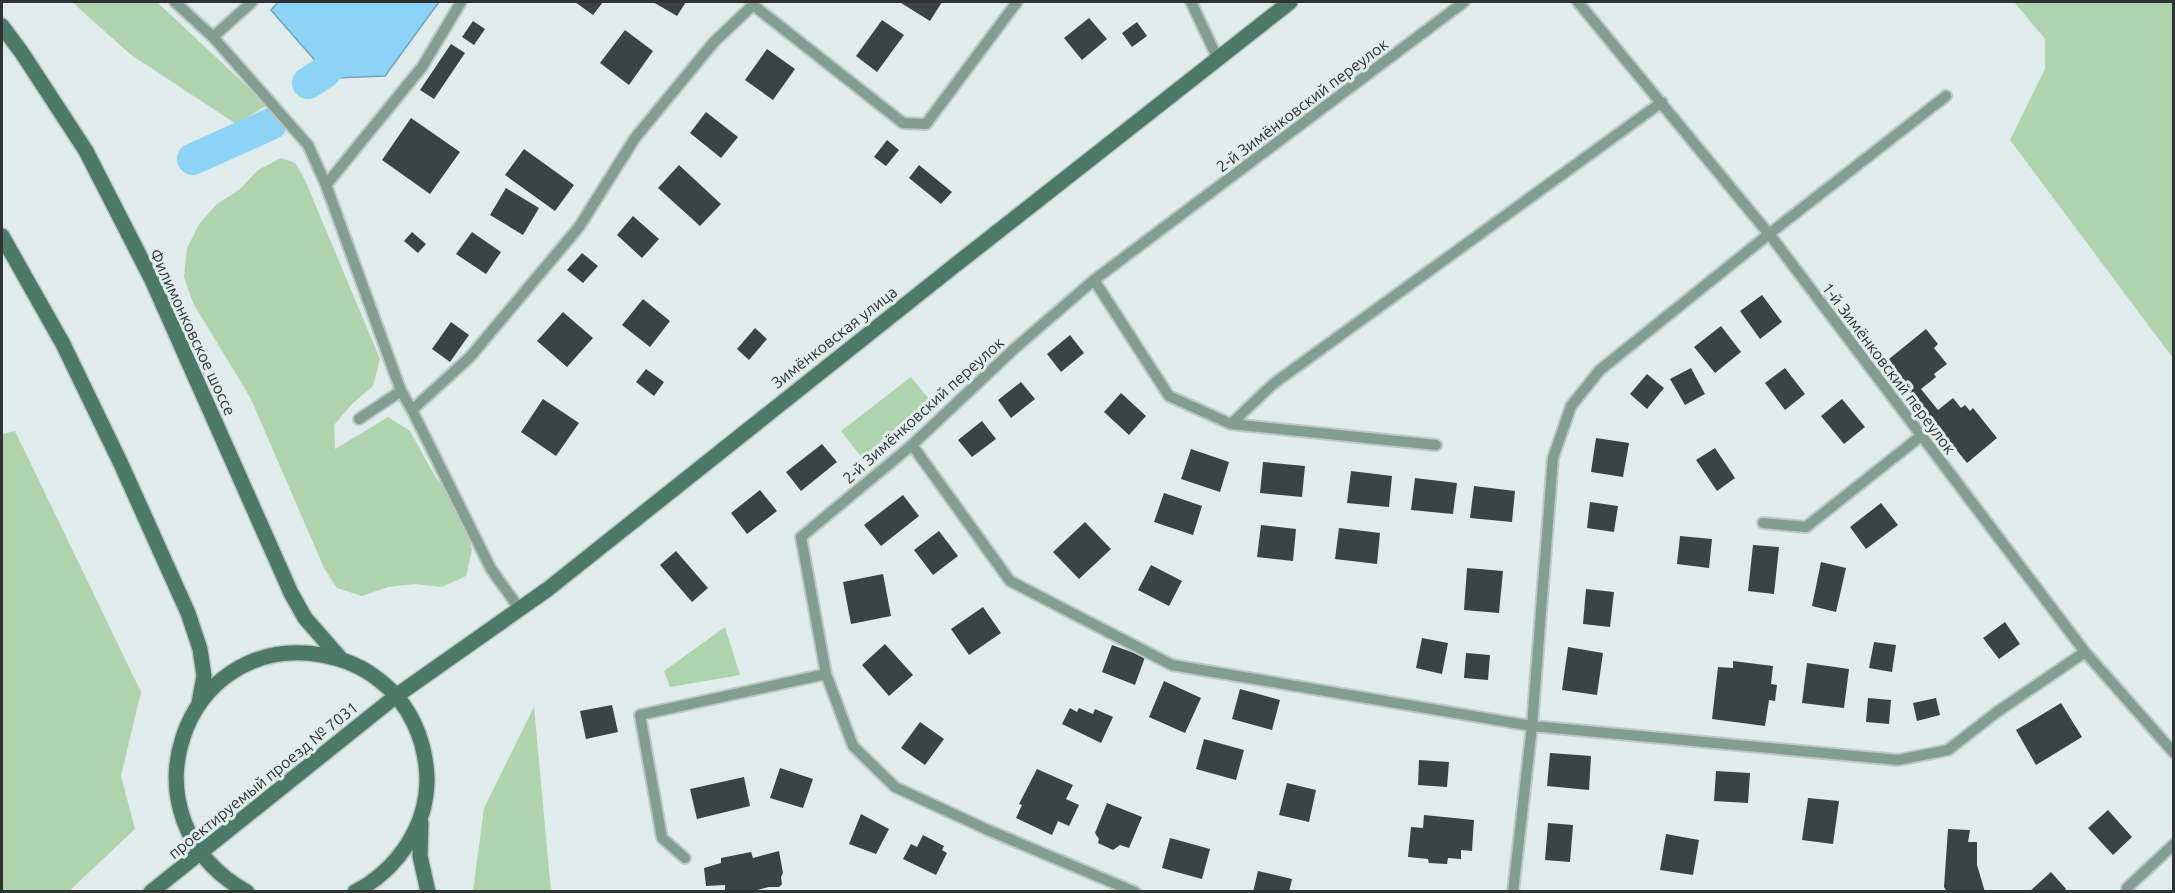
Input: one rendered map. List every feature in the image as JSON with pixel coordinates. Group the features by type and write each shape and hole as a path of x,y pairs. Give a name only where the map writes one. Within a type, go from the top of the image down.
{"main road":[{"name":"Зимёнковская улица","path":"396,696 548,589 1290,2"},
{"name":"Филимонковское шоссе","path":"2,26 86,151 152,280 291,593 305,618 340,658"},
{"name":"Филимонковское шоссе","path":"2,236 68,354 121,464 188,613 200,649 204,676 198,706"},
{"name":"Филимонковское шоссе","path":"247,891 221,875 200,853 187,830 179,806 176,771 182,737 198,706 209,692 230,675 253,662 270,656 305,652 340,658 370,673 396,696 407,711 422,744 427,781 421,817 420,856 428,891"},
{"name":"проектируемый проезд № 7031","path":"152,891 396,696"},
{"name":"Филимонковское шоссе","path":"355,891 380,876 393,864 408,844 421,817"}],"lane":[{"path":"176,2 213,37 308,145 326,185 400,391 412,410 491,569 519,608"},
{"path":"213,37 252,2"},
{"path":"326,185 422,67 461,2"},
{"path":"412,410 470,357 579,227 635,138 714,42 753,5 903,123 926,124 1017,2"},
{"path":"1191,2 1218,59"},
{"name":"2-й Зимёнковский переулок","path":"1135,891 988,830 895,787 853,746 826,674 801,537 912,445 1014,349 1094,280 1464,2"},
{"name":"1-й Зимёнковский переулок","path":"1578,2 1769,234 2085,652 2174,753"},
{"path":"1513,891 1532,726 1553,458 1570,406 1600,370 1946,96"},
{"path":"1231,424 1273,384 1662,102"},
{"path":"1094,280 1169,396 1231,424 1436,445"},
{"path":"359,419 400,391"},
{"path":"1763,523 1806,527 1921,436"},
{"path":"912,445 1010,581 1172,665 1532,726 1898,760 1948,750 1997,712 2085,652"},
{"path":"685,858 662,838 640,715 826,674"},
{"path":"2127,888 2174,844"}],"green space":[{"path":"72,2 157,2 267,105 236,124 130,54"},
{"path":"2014,2 2173,2 2173,358 2010,140 2045,69 2045,39"},
{"path":"281,158 295,163 305,180 380,359 373,386 352,404 334,425 335,449 388,417 410,431 436,478 454,499 466,524 472,550 466,576 442,587 415,584 388,587 362,596 337,588 324,568 251,399 193,303 184,277 187,248 200,223 217,204 240,189 258,170"},
{"path":"911,377 933,404 863,459 841,431"},
{"path":"15,431 141,692 121,776 135,829 69,891 2,891 2,434"},
{"path":"725,627 740,675 670,687 664,671"},
{"path":"534,707 551,891 473,891 484,808"}],"water":[{"path":"278,2 439,2 385,76 335,78 325,72 271,10"}],"building":[{"path":"575,2 603,2 593,15"},
{"path":"653,2 686,2 677,16"},
{"path":"902,2 942,2 930,21"},
{"path":"1089,18 1107,39 1082,60 1064,38"},
{"path":"882,20 904,35 877,72 856,56"},
{"path":"473,21 485,29 474,45 462,37"},
{"path":"1137,22 1147,36 1132,47 1122,33"},
{"path":"625,30 653,51 629,85 600,63"},
{"path":"451,44 465,53 434,99 420,90"},
{"path":"767,49 795,69 773,100 745,80"},
{"path":"706,112 738,137 721,158 690,133"},
{"path":"411,118 460,152 430,194 382,160"},
{"path":"887,140 899,150 886,166 874,157"},
{"path":"524,149 574,185 555,211 505,175"},
{"path":"679,165 721,204 700,226 658,188"},
{"path":"919,165 952,192 941,204 909,178"},
{"path":"506,188 539,208 523,235 490,215"},
{"path":"633,216 659,239 642,258 617,235"},
{"path":"412,232 426,244 418,253 404,241"},
{"path":"472,232 501,252 486,274 456,254"},
{"path":"582,253 598,266 583,283 567,270"},
{"path":"1762,295 1782,322 1760,339 1740,311"},
{"path":"643,299 670,321 650,347 622,325"},
{"path":"563,312 593,338 567,367 537,341"},
{"path":"451,322 469,335 450,362 432,349"},
{"path":"1721,326 1741,352 1715,373 1694,347"},
{"path":"755,328 767,339 749,360 737,349"},
{"path":"1926,329 1938,344 1934,348 1947,364 1934,374 1936,377 1921,389 1938,410 1953,398 1961,408 1965,405 1970,411 1973,408 1997,438 1967,463 1888,366 1892,363 1889,359"},
{"path":"1070,335 1084,353 1061,372 1047,354"},
{"path":"1691,368 1705,394 1685,405 1670,379"},
{"path":"1785,368 1805,394 1785,410 1765,383"},
{"path":"646,369 664,382 654,396 636,382"},
{"path":"1647,374 1664,388 1647,409 1630,394"},
{"path":"1021,382 1035,399 1011,418 998,400"},
{"path":"1121,393 1146,416 1129,435 1104,412"},
{"path":"543,399 579,423 556,456 521,432"},
{"path":"1842,399 1865,427 1844,444 1821,416"},
{"path":"982,421 996,439 972,457 958,440"},
{"path":"1596,438 1629,443 1623,477 1591,472"},
{"path":"822,444 837,462 801,491 786,472"},
{"path":"1715,448 1735,478 1717,491 1696,460"},
{"path":"1191,449 1229,462 1220,492 1181,479"},
{"path":"1263,462 1305,466 1302,497 1260,493"},
{"path":"1351,471 1392,476 1389,507 1347,503"},
{"path":"1415,478 1457,483 1453,514 1411,510"},
{"path":"1474,486 1515,491 1512,522 1470,518"},
{"path":"760,490 777,511 747,534 731,513"},
{"path":"1164,493 1202,506 1193,535 1154,522"},
{"path":"903,495 919,516 881,546 864,525"},
{"path":"1590,502 1618,506 1614,532 1587,528"},
{"path":"1881,503 1898,525 1866,549 1850,527"},
{"path":"1085,522 1111,549 1079,579 1053,552"},
{"path":"1261,525 1296,529 1293,561 1257,557"},
{"path":"1339,528 1380,533 1377,564 1335,559"},
{"path":"939,531 958,556 933,575 914,550"},
{"path":"1680,536 1712,539 1709,568 1677,564"},
{"path":"1753,545 1779,547 1774,594 1748,591"},
{"path":"676,551 708,588 692,602 660,565"},
{"path":"1821,562 1846,568 1836,612 1812,606"},
{"path":"1151,565 1182,581 1169,606 1138,590"},
{"path":"1467,568 1503,571 1499,613 1464,610"},
{"path":"883,574 891,616 851,624 843,582"},
{"path":"1586,589 1614,592 1610,627 1583,624"},
{"path":"983,607 1001,633 969,655 951,629"},
{"path":"2005,622 2020,644 1999,659 1983,638"},
{"path":"1422,638 1448,643 1442,674 1416,668"},
{"path":"1874,642 1896,645 1892,672 1869,668"},
{"path":"885,644 913,675 889,696 862,665"},
{"path":"1112,645 1145,657 1135,685 1102,672"},
{"path":"1568,647 1603,653 1597,695 1562,690"},
{"path":"1466,653 1490,655 1488,680 1464,678"},
{"path":"1733,661 1773,666 1771,684 1777,685 1775,701 1769,700 1765,726 1712,719 1718,667 1733,668"},
{"path":"1807,663 1849,669 1844,708 1802,703"},
{"path":"1164,681 1201,698 1185,733 1149,717"},
{"path":"1240,689 1280,700 1272,730 1232,719"},
{"path":"1868,698 1891,700 1889,724 1866,722"},
{"path":"1936,698 1940,715 1917,721 1913,703"},
{"path":"2061,703 2082,737 2036,765 2016,730"},
{"path":"612,705 618,732 586,739 580,711"},
{"path":"1070,708 1077,712 1079,708 1093,714 1095,709 1113,717 1101,743 1062,724"},
{"path":"920,722 944,739 925,765 901,748"},
{"path":"1204,739 1244,750 1236,780 1196,769"},
{"path":"1550,753 1591,756 1589,790 1547,786"},
{"path":"1419,760 1449,762 1447,787 1418,785"},
{"path":"780,768 813,779 803,808 770,798"},
{"path":"1037,769 1073,785 1066,799 1079,805 1069,826 1058,821 1052,835 1016,818 1022,805 1019,804"},
{"path":"1716,771 1750,773 1748,803 1714,801"},
{"path":"744,777 750,806 697,819 690,789"},
{"path":"1287,783 1316,790 1309,822 1279,815"},
{"path":"1808,798 1839,801 1833,844 1802,840"},
{"path":"1107,803 1142,817 1129,848 1120,845 1113,850 1098,843 1099,839 1095,833"},
{"path":"2108,810 2132,837 2113,855 2088,828"},
{"path":"861,814 889,829 876,854 849,844"},
{"path":"1424,815 1474,820 1472,851 1461,850 1461,859 1448,858 1447,864 1429,863 1428,859 1408,857 1411,827 1423,828"},
{"path":"1548,823 1573,825 1570,862 1545,860"},
{"path":"1948,829 1970,830 1968,842 1977,842 1977,865 1985,892 1947,892 1944,887"},
{"path":"1666,834 1699,840 1693,875 1660,870"},
{"path":"923,835 944,846 942,850 947,853 936,875 903,859 911,844 917,847"},
{"path":"1170,838 1210,849 1202,879 1162,868"},
{"path":"779,851 783,873 782,884 779,887 750,892 725,892 725,885 706,886 704,868 721,863 721,858 751,852 753,858"},
{"path":"1258,871 1292,879 1289,892 1253,892"},
{"path":"2051,872 2066,889 2064,892 2029,892"}],"waterway":[{"path":"308,83 325,72 381,2"},
{"path":"193,159 271,124"}]}
